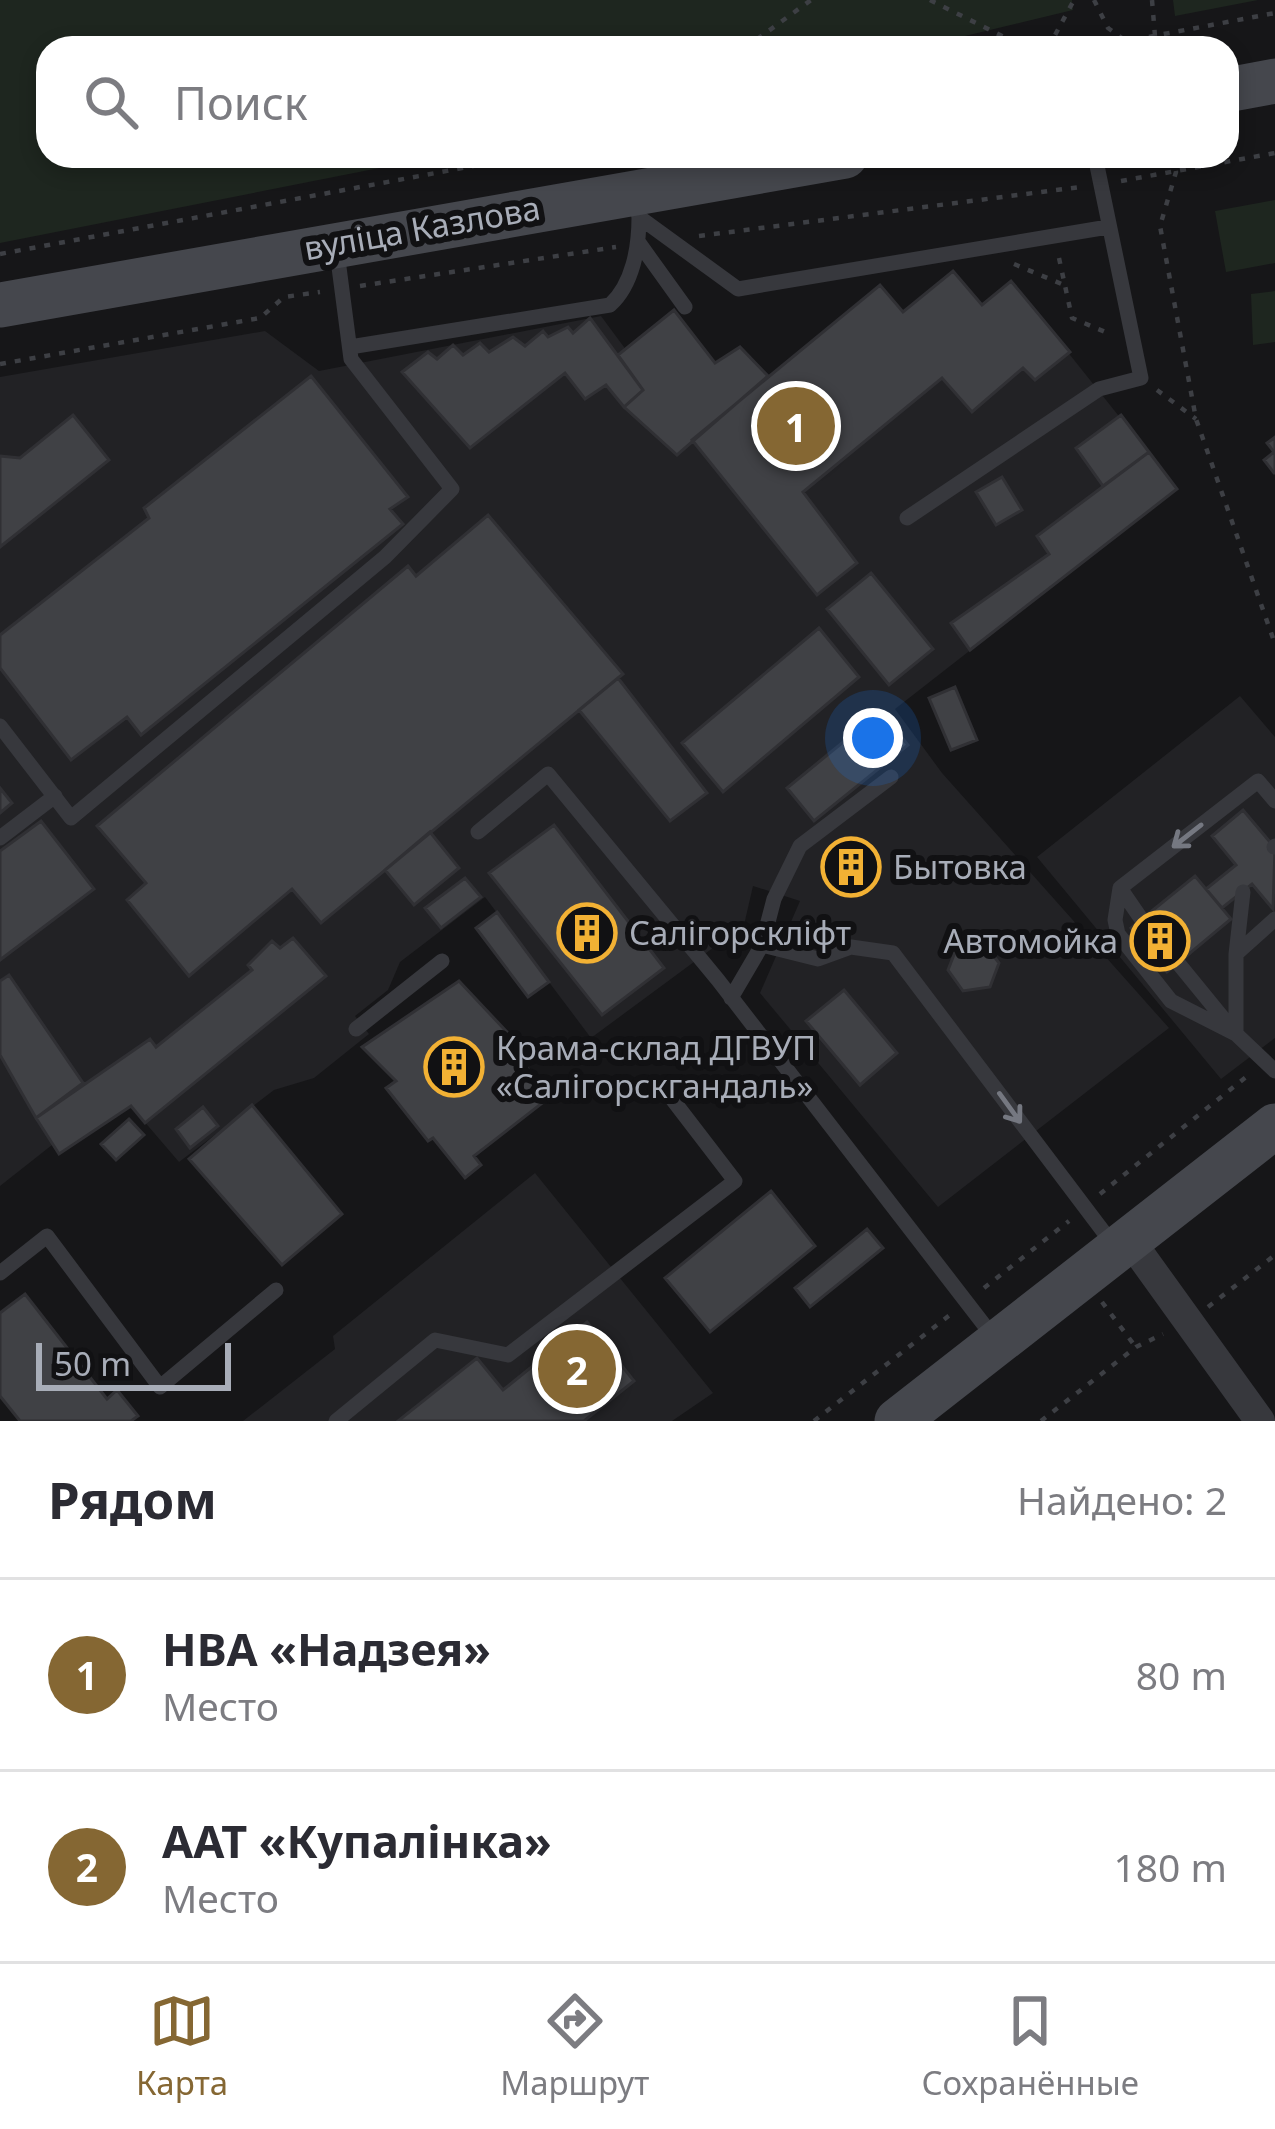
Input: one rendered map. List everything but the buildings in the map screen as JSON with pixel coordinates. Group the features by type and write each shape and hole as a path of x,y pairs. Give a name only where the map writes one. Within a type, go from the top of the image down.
{"main road":[{"path":"1239,88 1275,81"},
{"name":"вуліца Казлова","path":"0,305 336,243 636,205 794,168"},
{"path":"897,1421 1275,1126"}],"street":[{"path":"1123,1244 1190,1322 1260,1421"}],"lane":[{"path":"907,518 1099,389 1141,378 1097,168"},
{"path":"636,205 671,239 738,289 1108,227"},
{"path":"350,347 610,305 622,294 639,243 636,205"},
{"path":"0,726 71,818 385,557 452,489 351,358 336,243"},
{"path":"639,243 685,308"},
{"path":"478,832 548,773 731,998 997,1342"},
{"path":"731,998 761,945 774,899 800,846 891,776"},
{"path":"1236,1034 1171,1001 1118,934 1115,920 1120,888 1258,781 1275,801"},
{"path":"0,838 55,796"},
{"path":"1120,888 1142,920"},
{"path":"1236,1034 1236,954 1243,892"},
{"path":"1236,954 1275,920"},
{"path":"761,945 818,959 851,947 893,953 1084,1208 1123,1244"},
{"path":"356,1029 442,961"},
{"path":"1178,963 1236,1034 1271,1066"},
{"path":"337,1421 435,1340 508,1354 735,1180 669,1095"},
{"path":"0,1273 46,1236 160,1387 276,1290"}],"path":[{"path":"762,36 811,0"},
{"path":"930,0 1003,36"},
{"path":"1054,36 1074,0"},
{"path":"1094,0 1108,28 1119,36"},
{"path":"1152,0 1154,36 1275,13"},
{"path":"1239,160 1275,153"},
{"path":"0,254 462,168"},
{"path":"1176,168 1160,226 1196,419 1275,644"},
{"path":"671,239 1197,168"},
{"path":"1055,235 1072,318 1132,341"},
{"path":"0,364 260,318 284,297 639,243"},
{"path":"975,247 1064,285"},
{"path":"1141,378 1196,419"},
{"path":"814,1421 1271,1066"},
{"path":"1041,1421 1136,1347 1190,1322 1275,1255"}],"shaded area":[{"path":"0,0 1072,0 1073,10 965,36 36,36 36,168 379,168 0,243"},
{"path":"1173,0 1258,0 1175,16"},
{"path":"1275,200 1275,263 1226,272 1215,211"},
{"path":"953,271 982,304 1011,281 1177,489 895,709 942,773 1169,1028 938,1207 760,993 800,901 753,886 744,925 591,1038 485,897 400,962 388,990 355,1016 369,1034 314,1078 274,1090 179,1162 131,1106 59,1154 52,1145 0,1186 0,377 265,331 319,371 601,316 692,439 880,285 903,312"},
{"path":"1275,291 1275,342 1253,345 1251,294"},
{"path":"1240,696 1275,737 1275,1038 1221,1079 1037,857"},
{"path":"535,1173 713,1393 672,1421 243,1421 335,1349 333,1336"}],"place":[{"name":"НВА «Надзея»","path":"796,426"},
{"name":"Бытовка","path":"851,867"},
{"name":"Салігорскліфт","path":"587,933"},
{"name":"Автомойка","path":"1160,941"},
{"name":"Крама-склад ДГВУП «Салігорскгандаль»","path":"454,1067"},
{"name":"ААТ «Купалінка»","path":"577,1369"}]}
